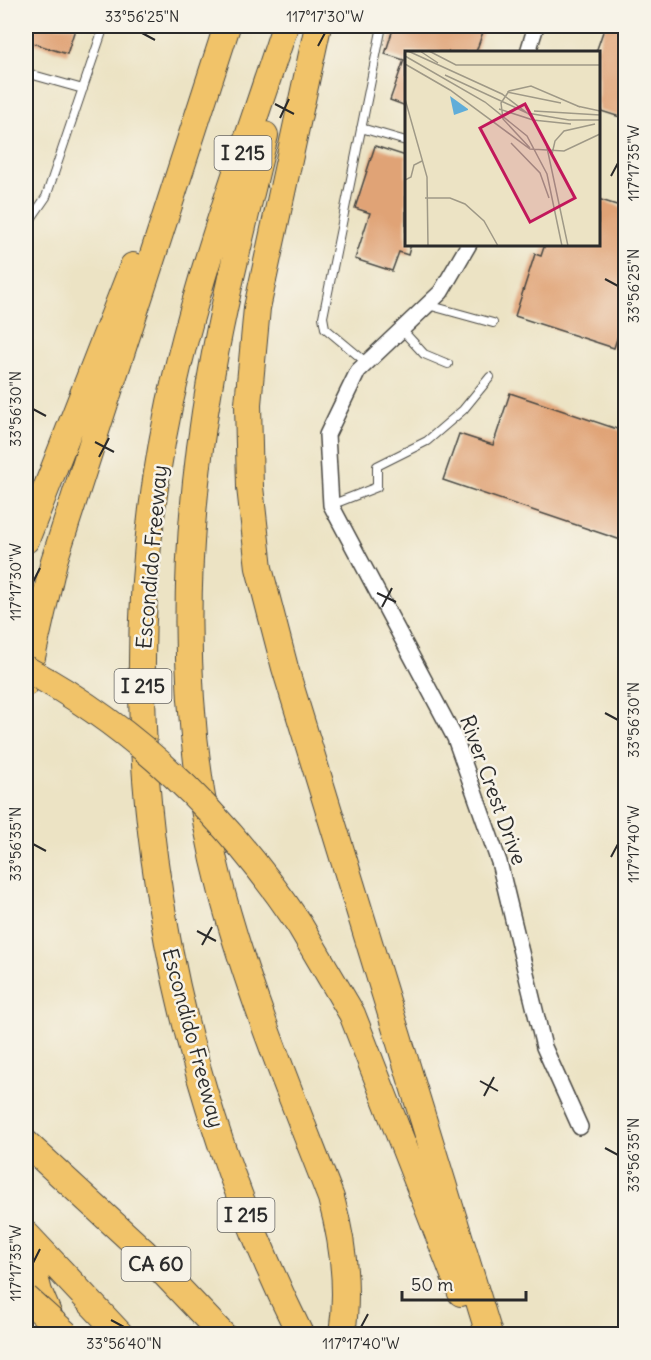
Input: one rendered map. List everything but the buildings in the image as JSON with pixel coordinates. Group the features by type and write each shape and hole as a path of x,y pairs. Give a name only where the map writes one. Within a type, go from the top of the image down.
{"highway":[{"path":"26,540 227,26"},
{"name":"I 215","path":"26,683 54,561 227,26"},
{"name":"Escondido Freeway","path":"285,26 202,281 179,364 153,502 145,588 143,652 145,783 158,892 175,983 202,1091 240,1200 274,1282 300,1335"},
{"path":"291,26 228,290 204,419 190,555 190,675 197,756 222,892 239,948 331,1198 343,1253 345,1289 342,1335"},
{"path":"318,26 257,308 248,404 250,487 260,568 285,668 489,1335"},
{"path":"26,669 76,698 171,773 211,810 247,851 299,924 352,1014 478,1335"},
{"name":"CA 60","path":"26,1143 143,1251 222,1335"},
{"path":"26,1234 120,1335"},
{"path":"26,1243 39,1292 57,1335"},
{"path":"26,1298 66,1335"}],"street":[{"path":"528,51 536,26"},
{"name":"River Crest Drive","path":"468,246 441,292 358,371 327,435 331,505 455,738 499,862 544,1047 580,1127"}],"lane":[{"path":"26,226 46,197 104,26"},
{"path":"367,363 326,328 323,317 382,26"},
{"path":"26,73 83,89"},
{"path":"362,128 405,141"},
{"path":"428,305 493,323"},
{"path":"402,330 424,354 448,364"},
{"path":"331,505 377,487 377,466 427,441 463,410 490,377"}]}
